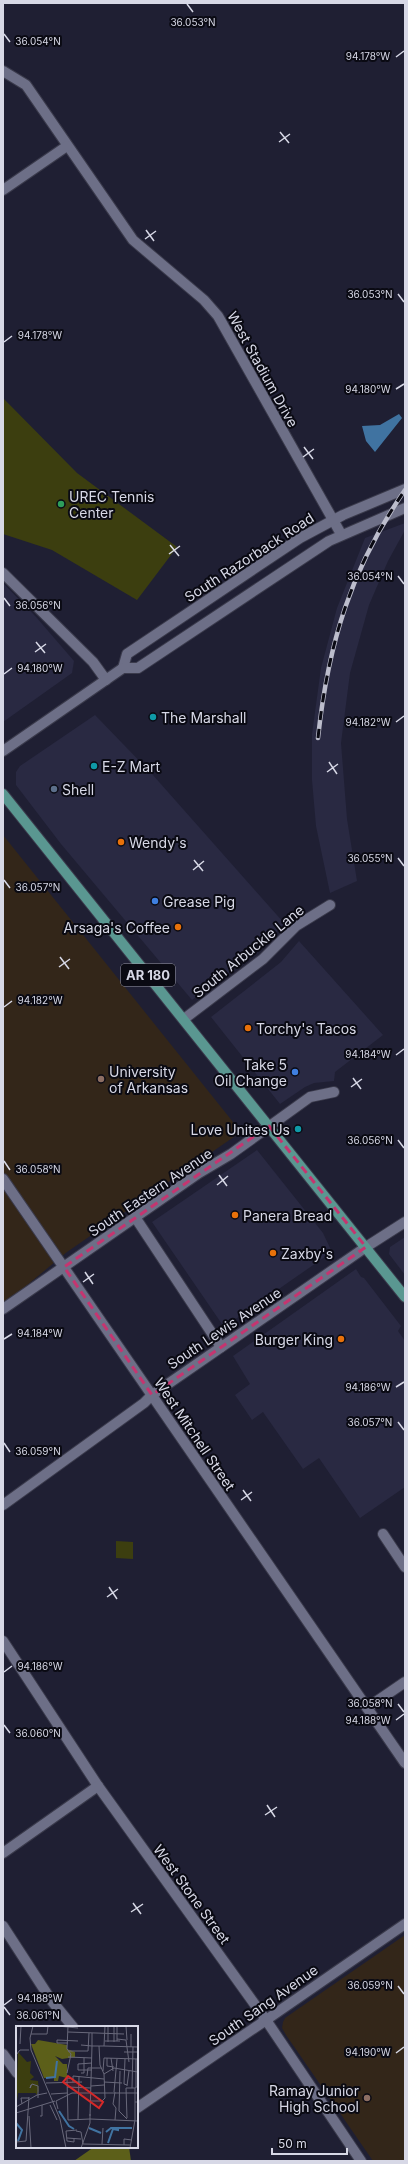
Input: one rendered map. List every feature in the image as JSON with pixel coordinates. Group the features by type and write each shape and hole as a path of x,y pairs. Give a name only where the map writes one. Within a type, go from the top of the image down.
{"main road":[{"name":"AR 180","path":"3,794 405,1297"}],"street":[{"name":"West Stadium Drive","path":"3,71 16,77 26,85 133,240 204,300 218,316 341,534"},
{"path":"3,190 67,146"},
{"name":"South Razorback Road","path":"3,751 123,668 128,654 279,552 333,520 405,489"},
{"name":"South Razorback Road","path":"123,668 138,668 308,553 341,534 405,508"},
{"path":"3,573 94,662 106,680"},
{"name":"South Arbuckle Lane","path":"184,1019 264,959 296,926 330,905"},
{"name":"South Eastern Avenue","path":"3,1309 199,1173 231,1154 310,1097 322,1093 334,1092"},
{"name":"West Mitchell Street","path":"3,1179 405,1763"},
{"path":"135,1217 221,1346"},
{"name":"South Lewis Avenue","path":"3,1505 221,1346 405,1222"},
{"path":"383,1534 405,1567"},
{"name":"West Stone Street","path":"3,1641 98,1786 266,2020 361,2161"},
{"path":"367,1708 405,1682"},
{"path":"3,1853 98,1786"},
{"name":"South Sang Avenue","path":"138,2107 405,1924"},
{"path":"3,1926 51,2000 72,2026"},
{"path":"3,2054 16,2072"}],"highlighted area":[{"path":"269,1126 366,1247 152,1395 64,1267"}],"shaded area":[{"name":"UREC Tennis Center","path":"3,398 77,473 177,547 137,600 52,550 3,534"},
{"path":"405,523 405,530 388,561 369,605 350,673 341,743 347,819 357,881 330,893 316,826 312,780 312,734 321,668 337,608 365,538"},
{"path":"3,583 36,617 74,661 72,673 3,722"},
{"path":"95,715 152,774 284,923 264,946 192,1000 61,844 16,785 16,772 20,766"},
{"name":"University of Arkansas","path":"3,835 241,1132 67,1252 3,1305"},
{"path":"299,941 383,1035 335,1072 334,1081 314,1083 305,1087 280,1104 211,1017 281,962"},
{"path":"257,1150 323,1233 332,1252 224,1327 152,1222"},
{"path":"405,1237 405,1275 389,1254 390,1247"},
{"path":"356,1269 401,1326 398,1331 405,1341 405,1487 360,1518 319,1458 303,1469 263,1412 252,1420 235,1395 250,1384 233,1356"},
{"path":"116,1541 133,1542 133,1559 116,1558"},
{"name":"Ramay Junior High School","path":"405,1935 405,2161 373,2161 282,2028 285,2018"},
{"path":"93,2148 129,2148 131,2161 74,2161"}],"water":[{"path":"399,414 402,418 375,452 366,441 362,426 380,425"}],"railway":[{"path":"318,738 328,671 345,608 356,578 370,548 386,519 405,490"}],"place":[{"name":"UREC Tennis Center","path":"61,504"},
{"name":"The Marshall","path":"153,717"},
{"name":"E-Z Mart","path":"94,766"},
{"name":"Shell","path":"54,789"},
{"name":"Wendy's","path":"121,842"},
{"name":"Grease Pig","path":"155,901"},
{"name":"Arsaga's Coffee","path":"178,927"},
{"name":"Torchy's Tacos","path":"248,1028"},
{"name":"Take 5 Oil Change","path":"295,1072"},
{"name":"University of Arkansas","path":"101,1079"},
{"name":"Love Unites Us","path":"298,1129"},
{"name":"Panera Bread","path":"235,1215"},
{"name":"Zaxby's","path":"273,1253"},
{"name":"Burger King","path":"341,1339"},
{"name":"Ramay Junior High School","path":"367,2098"}]}
